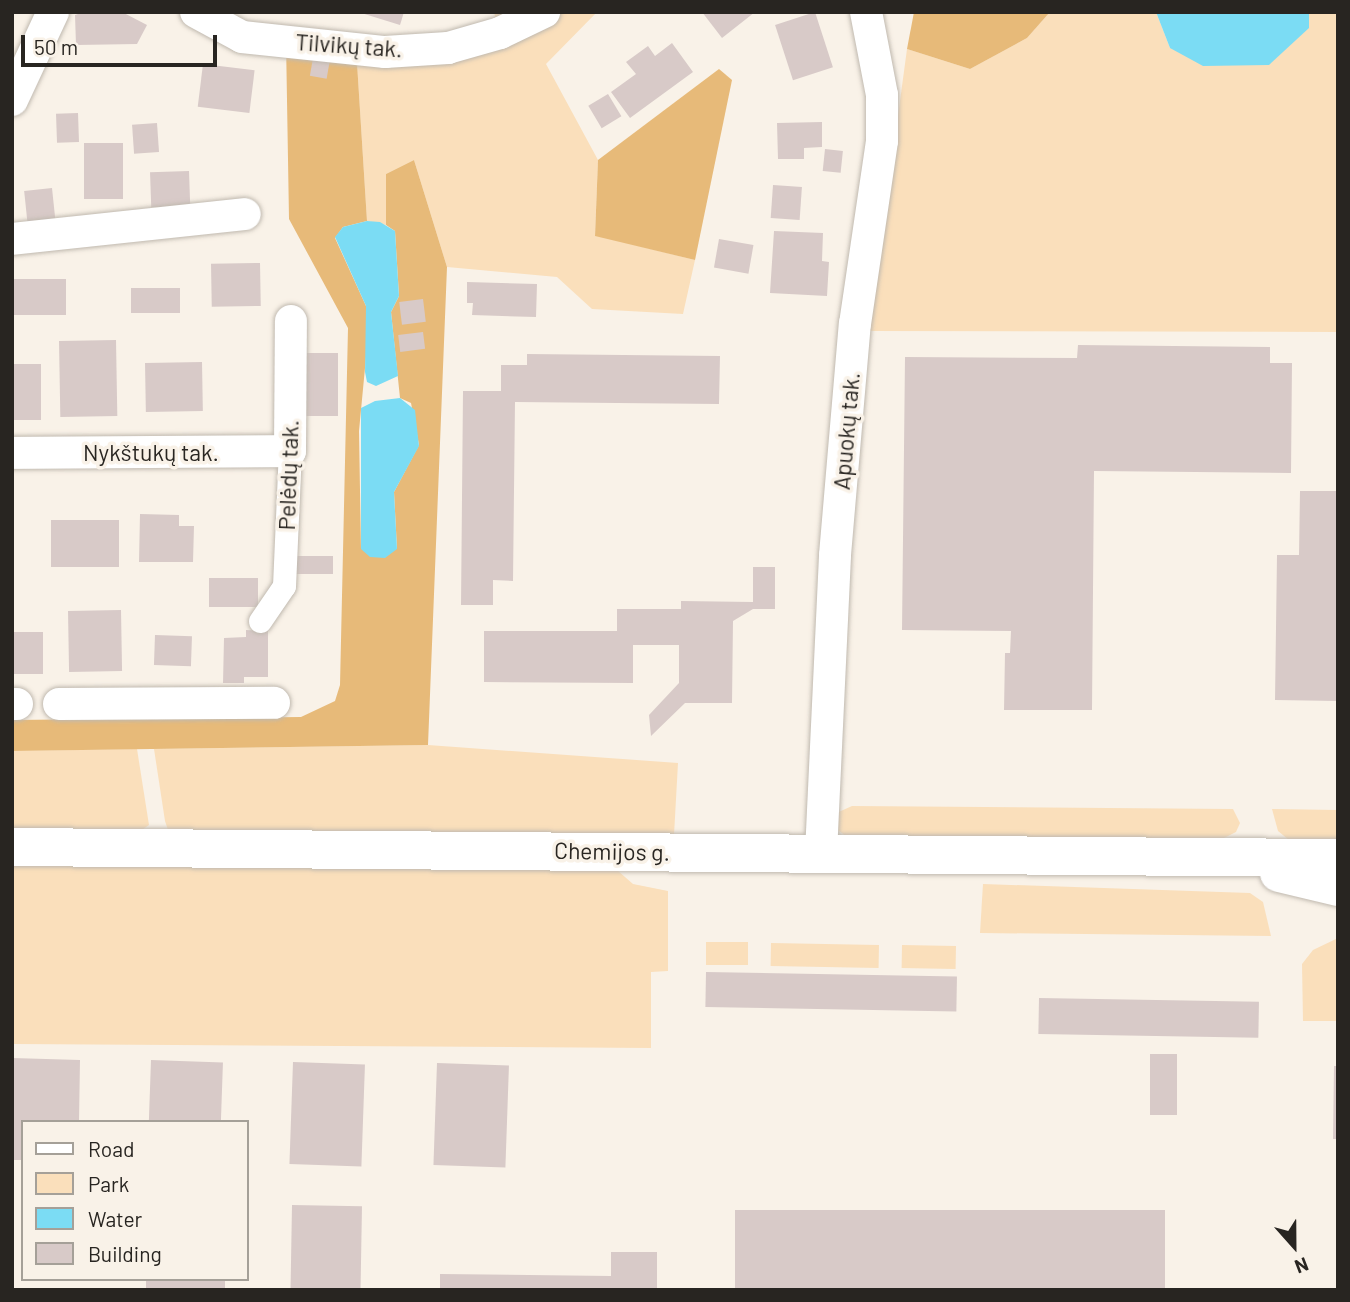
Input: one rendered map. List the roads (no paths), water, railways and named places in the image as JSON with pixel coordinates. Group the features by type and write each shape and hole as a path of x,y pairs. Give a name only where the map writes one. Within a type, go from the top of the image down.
{"main road":[{"name":"Chemijos g.","path":"12,846 1338,858"},
{"name":"Chemijos g.","path":"1212,857 1338,887"}],"street":[{"path":"12,100 53,12"},
{"name":"Tilvikų tak.","path":"196,12 242,37 385,52 448,48 500,33 544,12"},
{"name":"Apuokų tak.","path":"821,853 835,555 855,324 881,141 882,95 866,12"},
{"path":"12,239 245,214"},
{"name":"Pelėdų tak.","path":"260,621 284,586 290,451 291,321"},
{"name":"Nykštukų tak.","path":"12,453 290,451"},
{"path":"59,704 274,703"}],"water":[{"path":"1156,12 1309,12 1309,28 1269,65 1203,66 1170,48"},
{"path":"367,221 380,222 395,231 399,296 391,312 398,376 376,386 367,382 365,372 366,306 335,237 343,227"},
{"path":"400,398 415,410 419,446 394,492 397,549 385,558 370,557 361,549 361,408 375,401"}]}
